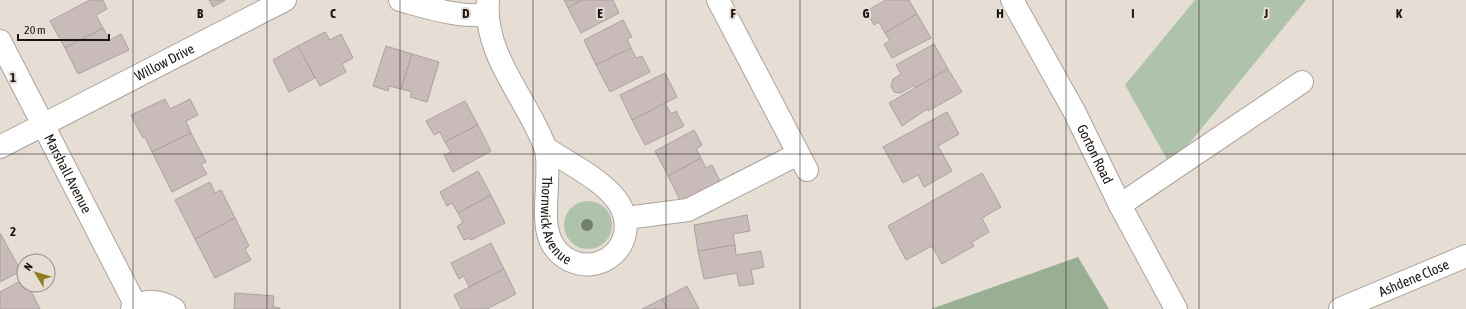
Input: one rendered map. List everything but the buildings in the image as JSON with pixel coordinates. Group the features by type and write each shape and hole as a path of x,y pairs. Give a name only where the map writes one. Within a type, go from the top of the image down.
{"street":[{"name":"Willow Drive","path":"0,147 285,0"},
{"name":"Thornwick Avenue","path":"400,0 442,12 474,16 487,7 492,42 546,148 547,227 552,244 562,256 574,263 588,266 601,263 622,245 627,231 626,218 620,204 610,192 546,148"},
{"path":"626,218 688,210 802,162 718,0"},
{"name":"Gorton Road","path":"1012,0 1074,111 1120,205 1176,309"},
{"name":"Marshall Avenue","path":"0,41 134,307 146,302 158,302 168,305 174,309"},
{"path":"1120,205 1302,82"},
{"name":"Ashdene Close","path":"1340,309 1466,256"}],"green space":[{"path":"1195,0 1306,0 1171,166 1125,85"},
{"path":"583,201 593,201 605,208 612,220 612,230 605,242 593,249 583,249 575,245 568,238 564,230 564,220 568,212 575,205"},
{"path":"1078,257 1109,309 931,309"}]}
